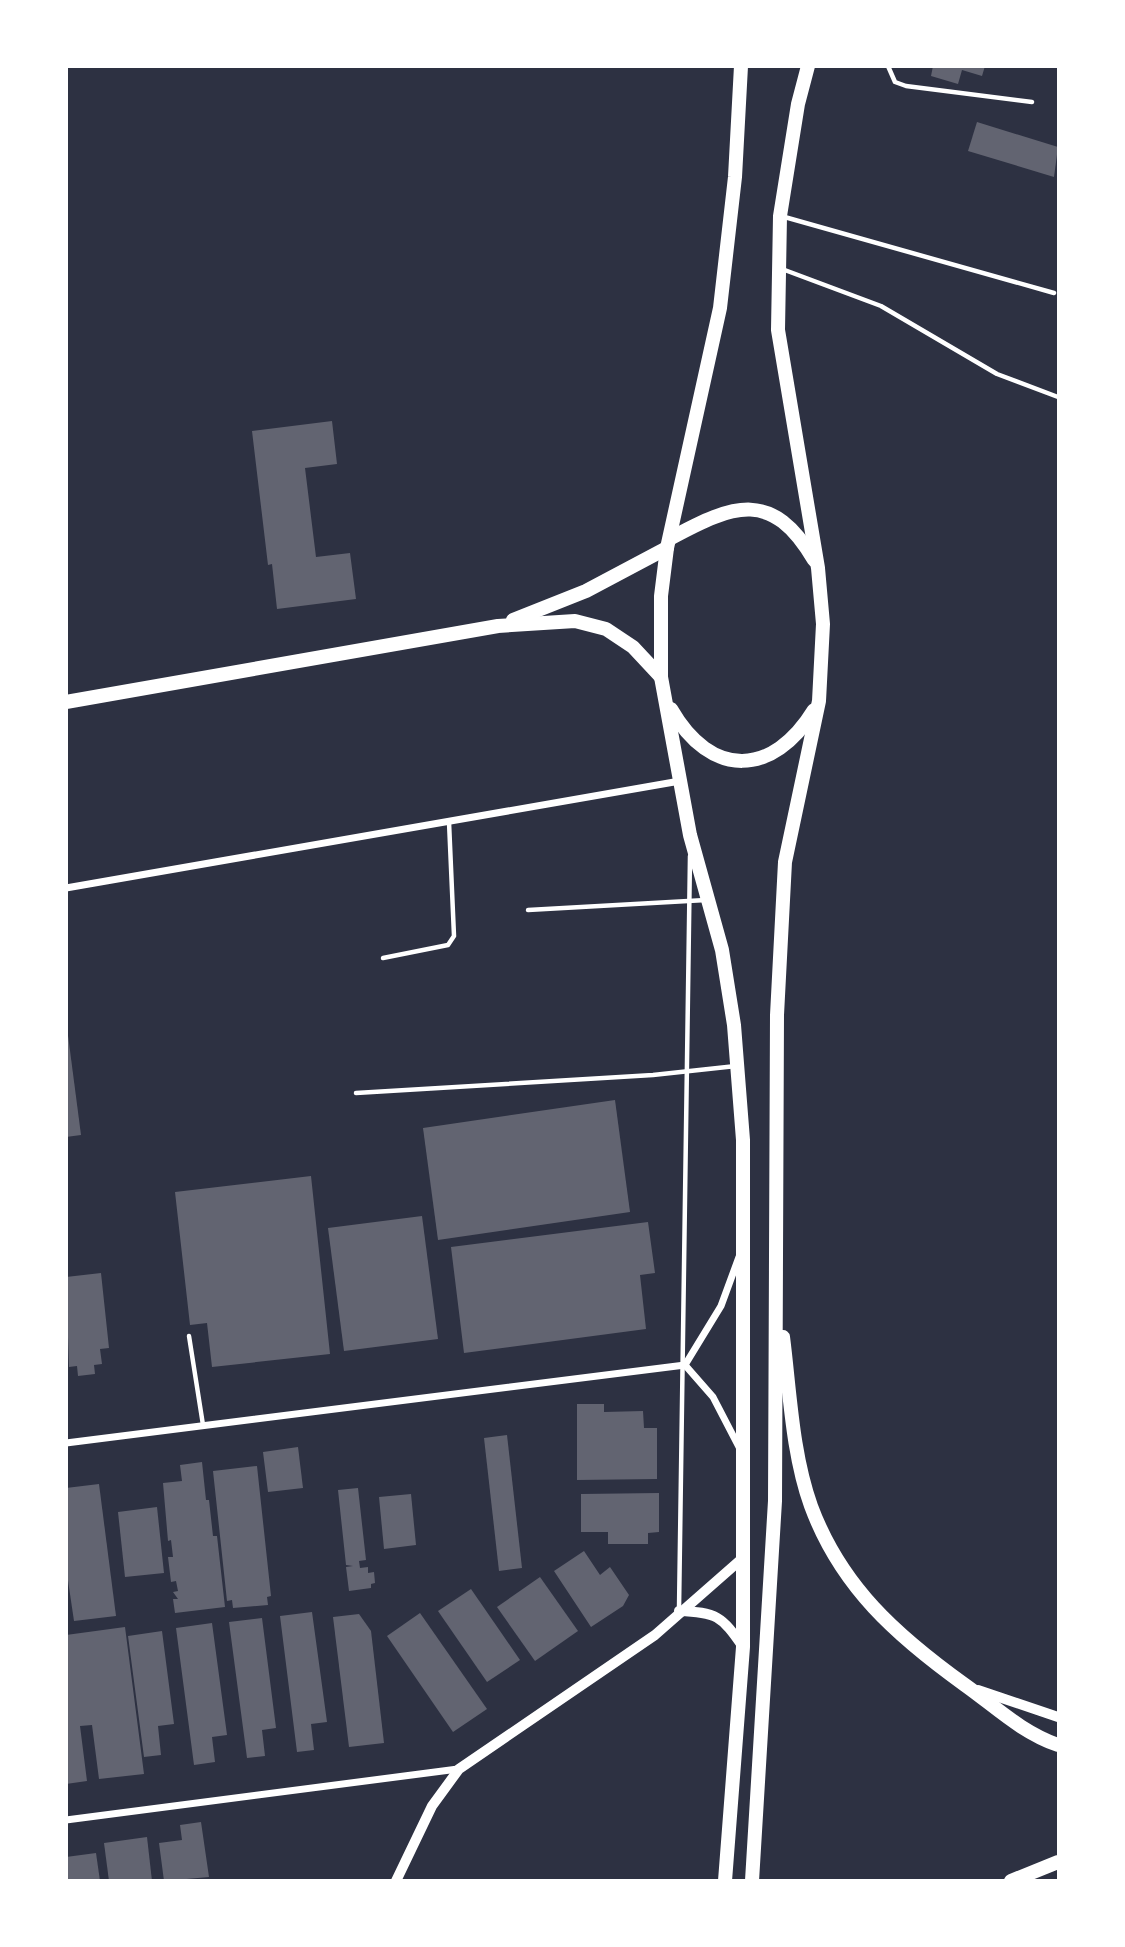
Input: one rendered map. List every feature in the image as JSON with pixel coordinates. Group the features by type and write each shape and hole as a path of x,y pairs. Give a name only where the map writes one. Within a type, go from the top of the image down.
{"highway":[{"path":"725,1881 743,1647 743,1140 737,1066 722,950 690,835 661,677 661,596 669,543 720,308 735,177 741,66"},
{"path":"752,1881 775,1501 777,1015 785,862 819,701 823,624 818,568 778,330 780,216 798,104 808,66"},
{"path":"498,626 586,591 722,512 755,509 778,519 798,533 818,568"},
{"path":"66,702 498,626 575,621 606,629 633,647 661,677"},
{"path":"665,699 681,726 705,751 729,760 755,760 778,752 799,733 819,701"},
{"path":"776,1284 797,1447 811,1505 840,1565 876,1612 928,1660 999,1713 1042,1739 1059,1745"},
{"path":"1011,1881 1059,1863"}],"street":[{"path":"66,888 681,781"},
{"path":"685,1365 721,1306 745,1240"},
{"path":"66,1443 685,1365"},
{"path":"685,1365 713,1397 743,1454"},
{"path":"396,1881 406,1854 432,1806 459,1769 629,1653 745,1556"},
{"path":"679,1611 717,1615 728,1625 743,1647"},
{"path":"966,1686 1059,1717"},
{"path":"66,1820 459,1769"}],"lane":[{"path":"888,66 895,82 906,86 1032,102"},
{"path":"780,216 1054,293"},
{"path":"778,267 881,306 997,374 1059,397"},
{"path":"383,958 448,944 454,936 449,822"},
{"path":"679,1611 685,1365 690,835"},
{"path":"528,910 708,900"},
{"path":"356,1093 688,1072 737,1066"},
{"path":"189,1336 203,1426"}],"building":[{"path":"933,66 985,66 982,76 962,70 958,84 931,76"},
{"path":"977,122 1058,147 1054,177 968,151"},
{"path":"332,421 337,464 305,468 316,557 350,553 356,599 277,609 272,564 268,565 252,431"},
{"path":"66,1020 81,1135 66,1137"},
{"path":"615,1100 630,1212 438,1240 423,1128"},
{"path":"311,1176 330,1354 212,1367 207,1323 190,1325 175,1192"},
{"path":"422,1216 438,1339 344,1351 328,1228"},
{"path":"648,1222 655,1273 640,1275 646,1329 464,1353 451,1247"},
{"path":"101,1273 109,1348 100,1349 102,1364 94,1365 95,1374 78,1376 77,1366 69,1367 66,1277"},
{"path":"577,1404 604,1404 604,1412 643,1411 644,1428 657,1428 657,1479 577,1480"},
{"path":"507,1435 522,1568 499,1571 484,1438"},
{"path":"298,1447 303,1488 268,1492 263,1452"},
{"path":"202,1462 213,1536 217,1536 225,1607 175,1613 173,1599 178,1599 173,1592 178,1591 176,1581 171,1582 168,1557 173,1557 171,1540 168,1541 163,1483 182,1481 180,1465"},
{"path":"257,1466 271,1596 267,1597 268,1605 233,1608 232,1600 227,1601 213,1471"},
{"path":"99,1484 116,1616 74,1621 66,1567 66,1488"},
{"path":"358,1488 366,1560 359,1561 360,1568 368,1567 368,1573 374,1572 375,1583 371,1584 371,1588 349,1591 346,1567 353,1566 346,1565 338,1490"},
{"path":"659,1493 659,1532 648,1533 648,1544 608,1544 608,1532 581,1532 581,1494"},
{"path":"411,1494 416,1545 384,1549 379,1497"},
{"path":"157,1507 164,1573 125,1577 118,1512"},
{"path":"584,1551 600,1575 610,1567 629,1595 623,1606 591,1627 554,1571"},
{"path":"540,1577 578,1631 535,1661 497,1607"},
{"path":"471,1589 520,1660 487,1682 438,1611"},
{"path":"312,1612 327,1722 311,1724 314,1750 297,1752 280,1616"},
{"path":"420,1613 487,1709 453,1732 387,1636"},
{"path":"359,1614 371,1631 384,1743 349,1747 333,1617"},
{"path":"262,1618 276,1728 262,1730 265,1756 247,1758 229,1622"},
{"path":"212,1623 227,1735 212,1737 215,1762 194,1765 176,1628"},
{"path":"125,1627 144,1774 99,1779 92,1725 80,1726 87,1781 66,1784 66,1635"},
{"path":"162,1631 174,1724 158,1726 161,1755 144,1757 128,1636"},
{"path":"201,1822 209,1877 164,1881 159,1843 182,1840 180,1825"},
{"path":"147,1837 152,1881 109,1881 104,1843"},
{"path":"96,1853 100,1881 66,1881 66,1857"}]}
